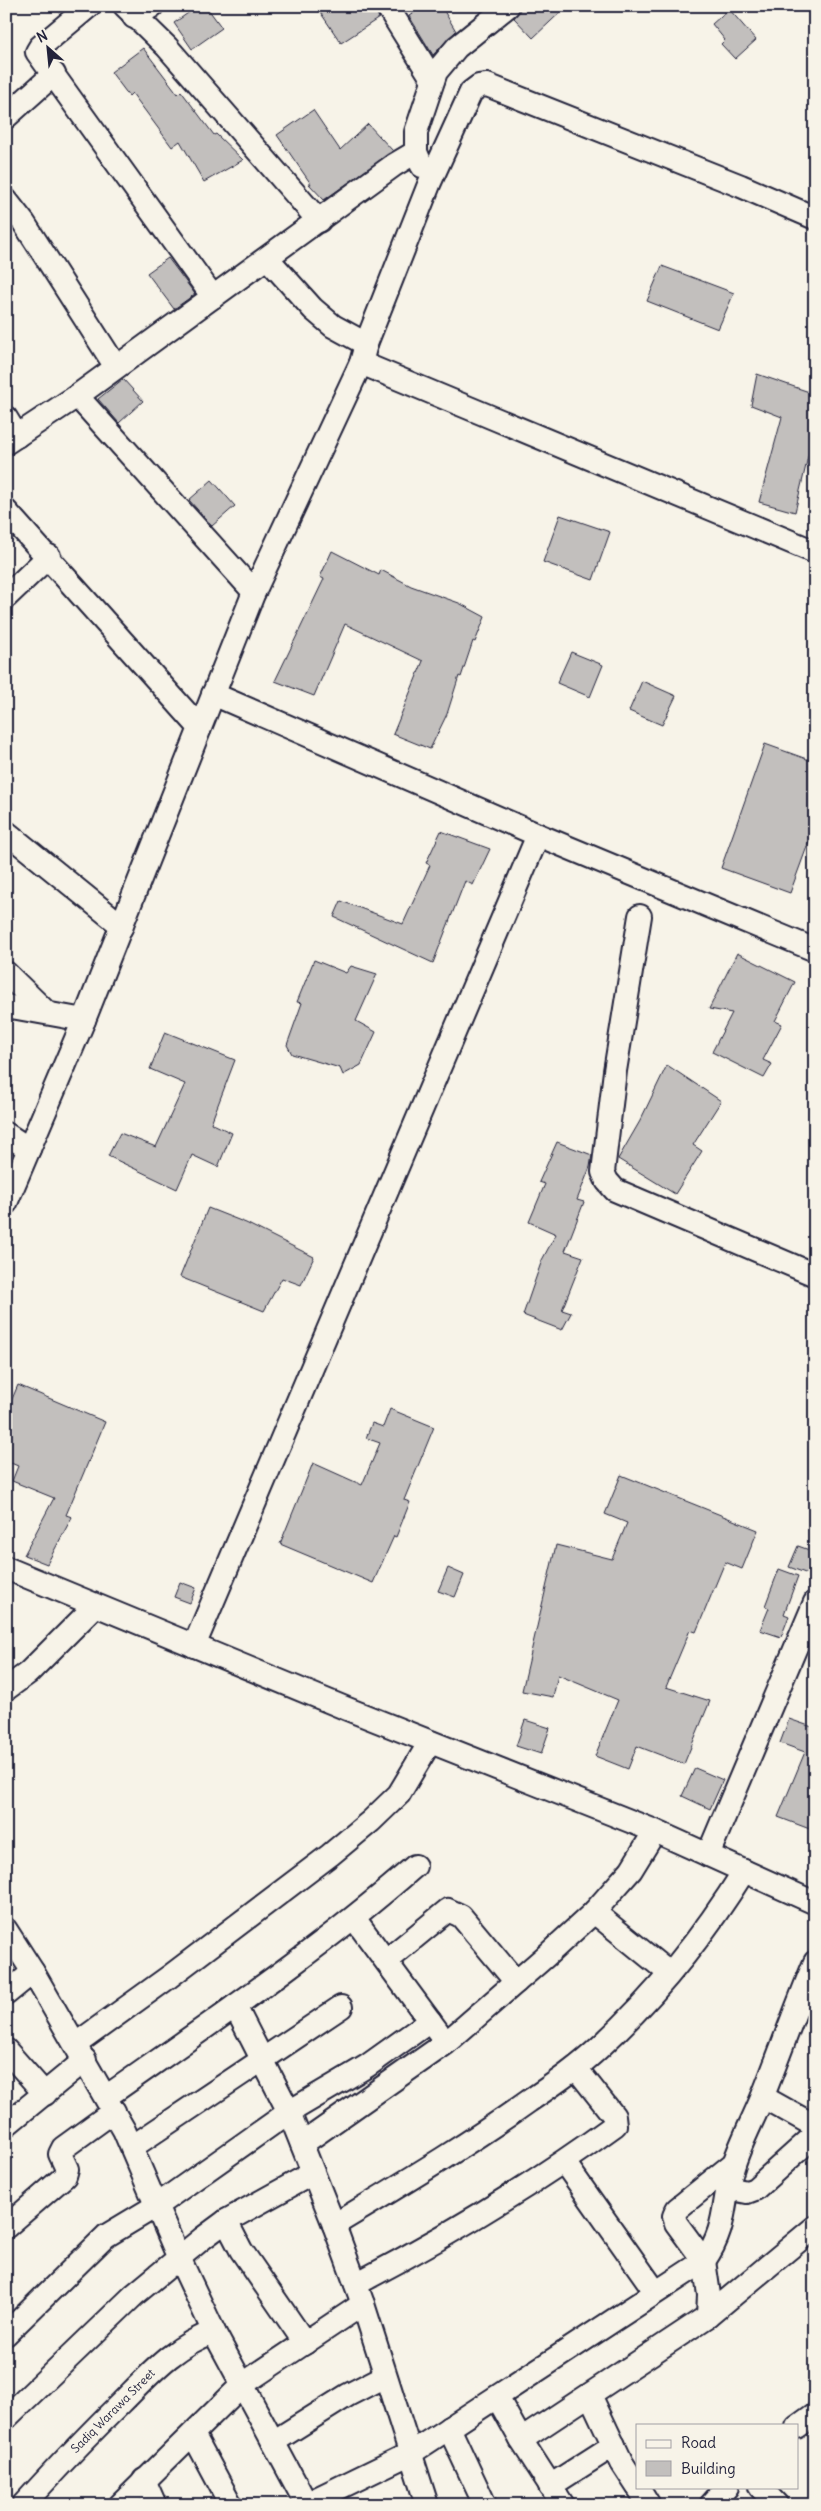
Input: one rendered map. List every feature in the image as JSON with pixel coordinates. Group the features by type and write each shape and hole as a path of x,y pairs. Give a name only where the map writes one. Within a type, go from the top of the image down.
{"street":[{"path":"89,6 40,47 37,52 214,297"},
{"path":"387,6 433,80"},
{"path":"430,182 416,152 416,132 433,80 443,61 506,7"},
{"path":"137,10 318,221"},
{"path":"6,117 54,74"},
{"path":"6,1203 84,1020 254,592 363,354 430,182 471,92 479,86 487,85 741,186 815,218"},
{"path":"10,432 77,396 416,152"},
{"path":"6,200 24,224 116,367"},
{"path":"268,259 313,309 363,354 815,552"},
{"path":"77,396 254,592"},
{"path":"6,511 49,556 200,728"},
{"path":"6,597 49,556"},
{"path":"213,694 538,835 815,950"},
{"path":"6,832 122,926"},
{"path":"194,1646 538,835"},
{"path":"640,916 615,1071 603,1172 607,1181 615,1190 815,1275"},
{"path":"6,973 46,1012"},
{"path":"6,1006 84,1020"},
{"path":"6,1134 29,1149"},
{"path":"9,1573 655,1831 815,1903"},
{"path":"708,1855 815,1602"},
{"path":"6,1689 28,1672 95,1606"},
{"path":"6,2124 45,2094 80,2052 170,1977 371,1822 399,1794 430,1742"},
{"path":"302,2144 446,2043 516,1982 594,1912 631,1870 655,1831"},
{"path":"6,2227 66,2176 66,2169 60,2154 63,2148 110,2104 235,2006 354,1918 415,1866"},
{"path":"334,2225 463,2146 576,2068 602,2046 669,1973 724,1903 744,1871"},
{"path":"387,1960 448,1910 454,1911 461,1916 516,1982"},
{"path":"594,1912 669,1973"},
{"path":"354,1918 387,1960 446,2043"},
{"path":"6,1930 33,1972 110,2104 132,2148 179,2259 214,2332 307,2504 411,2453 655,2291 704,2261 717,2240 724,2217 727,2188 734,2163 763,2097 815,1962"},
{"path":"6,1994 33,1972"},
{"path":"235,2006 289,2112 334,2225 359,2294 427,2505"},
{"path":"132,2148 341,2007"},
{"path":"6,2334 106,2236 156,2206 289,2112 367,2066 430,2021"},
{"path":"6,2050 45,2094"},
{"path":"120,2505 243,2384 304,2343 359,2294 431,2245 564,2162 615,2124 616,2121 576,2068"},
{"path":"763,2097 815,2126"},
{"path":"727,2188 747,2192 755,2189 815,2135"},
{"path":"564,2162 655,2291"},
{"path":"708,2316 709,2295 704,2261 676,2224 674,2216 677,2209 734,2163"},
{"path":"6,2418 134,2295 226,2221 313,2173"},
{"path":"226,2221 241,2250 304,2343"},
{"path":"521,2440 708,2316 815,2226"},
{"name":"Sadiq Warawa Street","path":"23,2505 82,2441 165,2359 190,2342 214,2332"},
{"path":"273,2442 348,2395 385,2376"},
{"path":"590,2395 614,2446 636,2484"},
{"path":"497,2397 521,2440 563,2505"},
{"path":"798,2426 815,2414"},
{"path":"449,2428 485,2505"},
{"path":"193,2434 231,2505"},
{"path":"550,2486 614,2446"},
{"path":"144,2480 155,2505"},
{"path":"639,2488 649,2505"},
{"path":"711,2505 726,2488"},
{"path":"761,2488 777,2505"}],"building":[{"path":"198,6 206,6 222,28 192,49 174,23"},
{"path":"316,6 374,6 379,18 341,43"},
{"path":"424,6 441,6 456,31 433,55 409,16"},
{"path":"521,6 567,6 533,38 514,18"},
{"path":"729,9 756,40 735,59 721,44 725,40 712,24"},
{"path":"143,48 178,94 181,91 214,135 216,134 243,160 204,182 180,141 172,147 132,93 129,96 111,72"},
{"path":"313,110 340,150 368,124 393,151 324,200 309,184 311,184 277,135"},
{"path":"168,258 195,294 174,309 147,273"},
{"path":"662,266 734,293 718,329 647,301"},
{"path":"757,374 815,394 815,427 795,512 759,502 782,417 751,405"},
{"path":"123,379 143,401 119,423 98,399"},
{"path":"212,480 235,506 212,526 189,500"},
{"path":"560,515 610,532 593,580 543,562"},
{"path":"332,551 379,575 381,570 411,586 459,603 485,617 475,642 473,641 461,677 459,676 447,714 430,749 393,734 423,661 345,624 314,696 275,681 324,579 320,577"},
{"path":"571,652 603,665 590,697 557,683"},
{"path":"642,681 676,696 662,725 629,711"},
{"path":"765,744 815,762 815,825 790,893 721,868"},
{"path":"441,831 490,849 473,885 465,881 433,963 334,917 341,901 403,924 430,865 426,863"},
{"path":"737,953 795,982 775,1021 782,1024 763,1060 772,1064 764,1078 712,1052 732,1013 709,1009"},
{"path":"314,960 346,973 351,966 377,974 356,1021 376,1032 361,1065 343,1075 340,1068 292,1054 287,1045 302,1003 297,1002"},
{"path":"165,1032 235,1060 211,1123 232,1133 218,1167 192,1155 177,1189 108,1156 120,1133 156,1147 185,1084 150,1069"},
{"path":"667,1065 721,1101 693,1145 702,1151 675,1194 618,1159 640,1121"},
{"path":"557,1142 592,1155 590,1167 577,1200 584,1202 565,1251 583,1257 562,1310 571,1313 562,1330 523,1315 542,1260 556,1234 529,1222 545,1184 539,1182"},
{"path":"208,1208 246,1223 314,1257 301,1285 282,1278 264,1311 180,1277"},
{"path":"18,1385 105,1422 66,1515 72,1517 47,1564 24,1555 54,1498 12,1481 18,1466 6,1461 6,1413"},
{"path":"390,1409 434,1427 404,1500 410,1502 396,1537 394,1536 373,1583 280,1544 313,1463 362,1485 380,1443 366,1438 372,1423 383,1427"},
{"path":"621,1475 758,1530 742,1569 725,1562 696,1632 690,1630 666,1687 710,1701 684,1764 637,1746 628,1769 595,1756 618,1700 558,1675 553,1697 522,1691 556,1545 612,1559 627,1523 605,1514"},
{"path":"798,1546 815,1552 808,1574 789,1567"},
{"path":"448,1568 464,1575 455,1597 438,1591"},
{"path":"779,1569 798,1576 784,1614 789,1616 781,1637 760,1630 769,1608 765,1606"},
{"path":"180,1582 196,1588 190,1603 174,1597"},
{"path":"789,1719 815,1728 815,1831 778,1817 805,1752 780,1743"},
{"path":"525,1720 550,1728 541,1754 516,1746"},
{"path":"695,1768 723,1780 710,1809 682,1796"}]}
